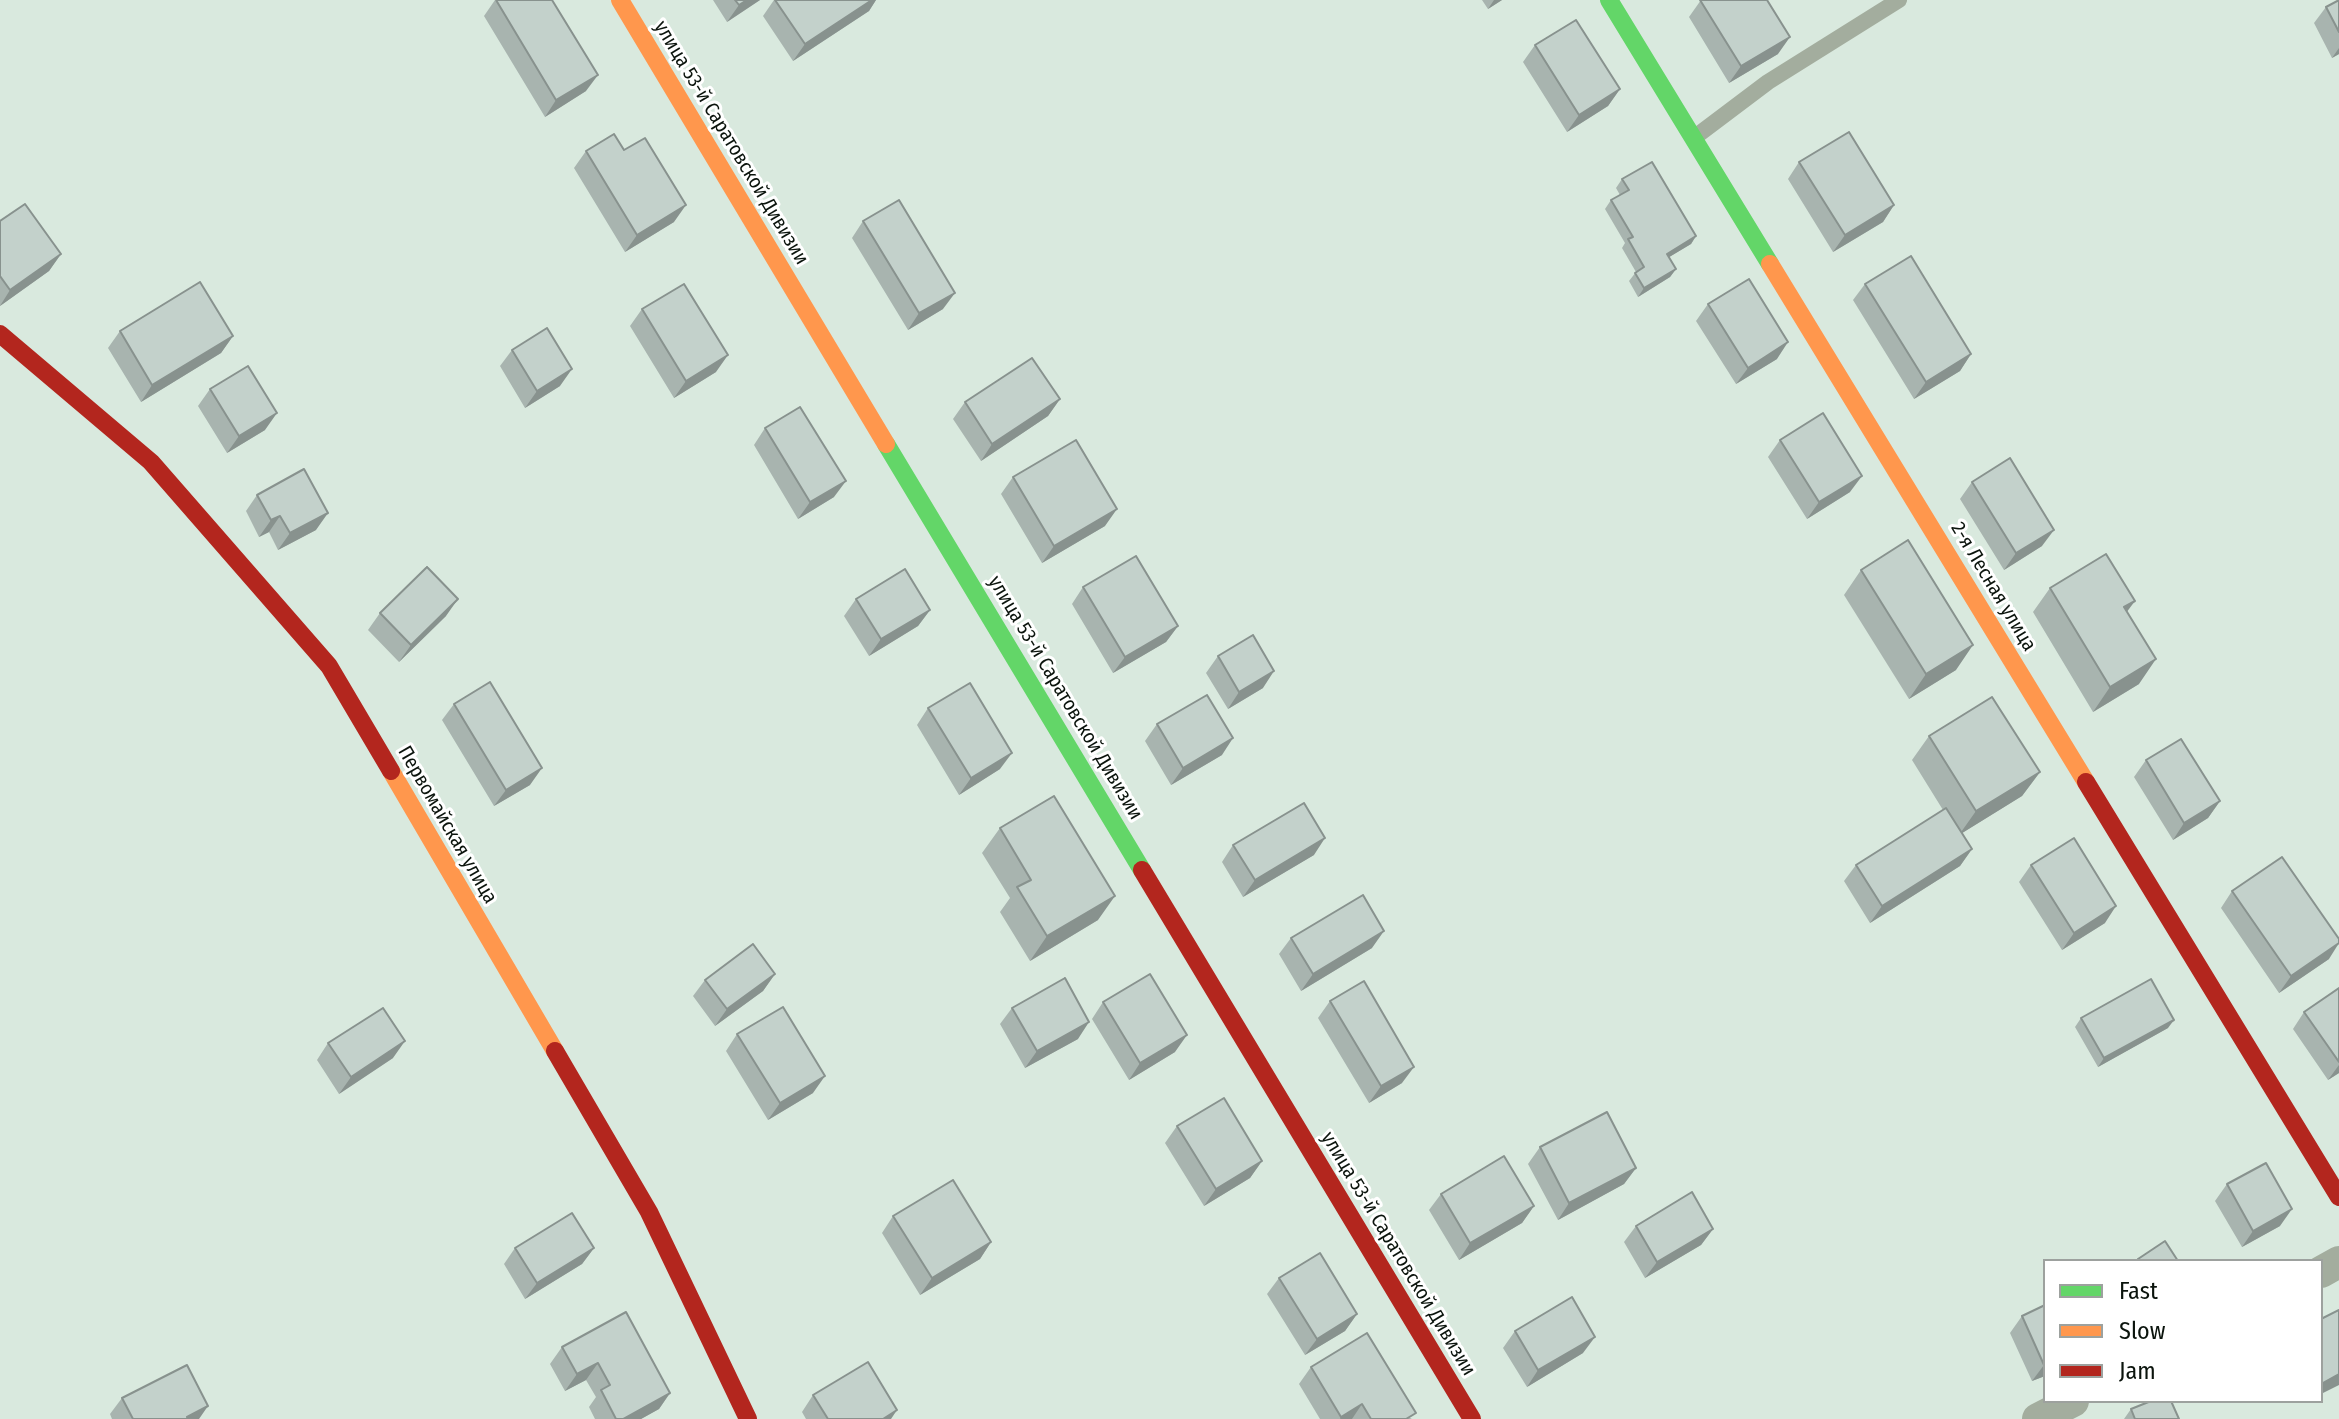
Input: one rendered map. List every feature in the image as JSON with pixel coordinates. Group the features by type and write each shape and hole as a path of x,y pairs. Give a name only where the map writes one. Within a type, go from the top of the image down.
{"street":[{"name":"улица 53-й Саратовской Дивизии","path":"620,0 1472,1419"},
{"name":"2-я Лесная улица","path":"1609,0 2339,1197"},
{"name":"Первомайская улица","path":"0,334 151,462 329,666 649,1212 748,1419"},
{"path":"2038,1419 2069,1403"}],"lane":[{"path":"1693,138 1768,82 1899,0"}],"building":[{"path":"496,0 552,0 598,75 556,100"},
{"path":"775,0 872,0 805,44"},
{"path":"1700,0 1767,0 1790,37 1741,66"},
{"path":"2339,0 2339,32 2326,7"},
{"path":"1576,20 1620,89 1579,115 1535,45"},
{"path":"1849,132 1894,205 1845,235 1799,162"},
{"path":"614,134 624,150 645,138 686,205 637,235 586,151"},
{"path":"1652,162 1696,236 1667,254 1676,269 1644,288 1635,273 1644,267 1628,239 1633,237 1611,200 1629,190 1622,179"},
{"path":"899,200 955,293 919,313 863,221"},
{"path":"25,204 61,254 10,290 0,276 0,221"},
{"path":"1911,256 1971,354 1926,382 1865,284"},
{"path":"1749,279 1788,342 1748,368 1708,304"},
{"path":"200,282 233,336 152,385 120,331"},
{"path":"684,284 728,355 686,381 642,309"},
{"path":"547,328 572,369 537,391 512,350"},
{"path":"1032,358 1060,399 992,444 965,402"},
{"path":"248,366 277,413 239,436 210,389"},
{"path":"800,407 846,481 810,502 765,428"},
{"path":"1823,413 1862,476 1819,502 1780,440"},
{"path":"1076,440 1117,509 1054,546 1013,477"},
{"path":"2010,458 2054,530 2016,553 1972,482"},
{"path":"304,469 328,513 290,533 280,516 271,520 257,495"},
{"path":"1908,540 1973,645 1926,674 1861,570"},
{"path":"2106,554 2135,601 2124,607 2156,659 2110,687 2050,588"},
{"path":"1136,556 1178,626 1125,657 1083,587"},
{"path":"427,567 458,599 411,645 380,613"},
{"path":"905,569 930,610 881,639 856,599"},
{"path":"1253,635 1274,671 1239,692 1218,656"},
{"path":"490,682 542,768 506,790 454,704"},
{"path":"970,683 1012,753 971,778 928,708"},
{"path":"1207,695 1233,738 1183,768 1157,724"},
{"path":"1992,697 2040,772 1976,811 1929,736"},
{"path":"2181,739 2220,801 2184,823 2146,760"},
{"path":"1054,796 1115,896 1047,936 1017,887 1031,880 1000,828"},
{"path":"1304,803 1325,838 1255,880 1233,845"},
{"path":"1946,808 1972,849 1882,906 1856,865"},
{"path":"2074,838 2116,906 2074,933 2031,865"},
{"path":"2282,857 2339,939 2339,943 2291,976 2232,891"},
{"path":"1363,895 1384,931 1313,974 1291,938"},
{"path":"753,944 775,974 727,1009 705,980"},
{"path":"1150,974 1187,1035 1140,1063 1103,1002"},
{"path":"1065,978 1089,1022 1037,1051 1012,1008"},
{"path":"2151,979 2174,1020 2104,1058 2081,1018"},
{"path":"1364,981 1414,1067 1381,1086 1330,1001"},
{"path":"2339,988 2339,1062 2304,1012"},
{"path":"783,1007 825,1076 780,1103 737,1034"},
{"path":"383,1008 405,1041 351,1077 328,1043"},
{"path":"1224,1098 1262,1161 1216,1189 1177,1126"},
{"path":"1607,1112 1636,1168 1569,1203 1540,1147"},
{"path":"1504,1156 1534,1206 1470,1243 1441,1194"},
{"path":"2266,1163 2292,1209 2253,1231 2227,1184"},
{"path":"953,1180 991,1242 932,1278 893,1216"},
{"path":"1692,1192 1713,1229 1657,1262 1636,1226"},
{"path":"572,1213 594,1248 537,1283 515,1248"},
{"path":"2165,1241 2177,1259 2138,1259"},
{"path":"1320,1253 1357,1314 1317,1339 1279,1278"},
{"path":"1572,1297 1595,1337 1538,1370 1515,1331"},
{"path":"2043,1306 2043,1363 2022,1316"},
{"path":"2339,1310 2339,1374 2323,1383 2323,1318"},
{"path":"626,1312 670,1393 623,1419 616,1419 601,1390 610,1385 598,1363 577,1374 562,1347"},
{"path":"1367,1333 1416,1413 1406,1419 1371,1419 1362,1404 1341,1417 1311,1367"},
{"path":"868,1362 897,1410 883,1419 828,1419 813,1395"},
{"path":"187,1365 208,1406 188,1419 133,1419 122,1398"},
{"path":"2146,1403 2172,1403 2179,1419 2135,1419 2131,1409"}],"traffic: fast":[{"path":"1609,0 1770,264"},
{"path":"886,444 1142,870"}],"traffic: slow":[{"path":"620,0 886,444"},
{"path":"1770,264 2086,782"},
{"path":"391,771 555,1051"}],"traffic: jam":[{"path":"0,334 151,462 329,666 391,771"},
{"path":"2086,782 2339,1197"},
{"path":"1142,870 1472,1419"},
{"path":"555,1051 649,1212 748,1419"}]}
